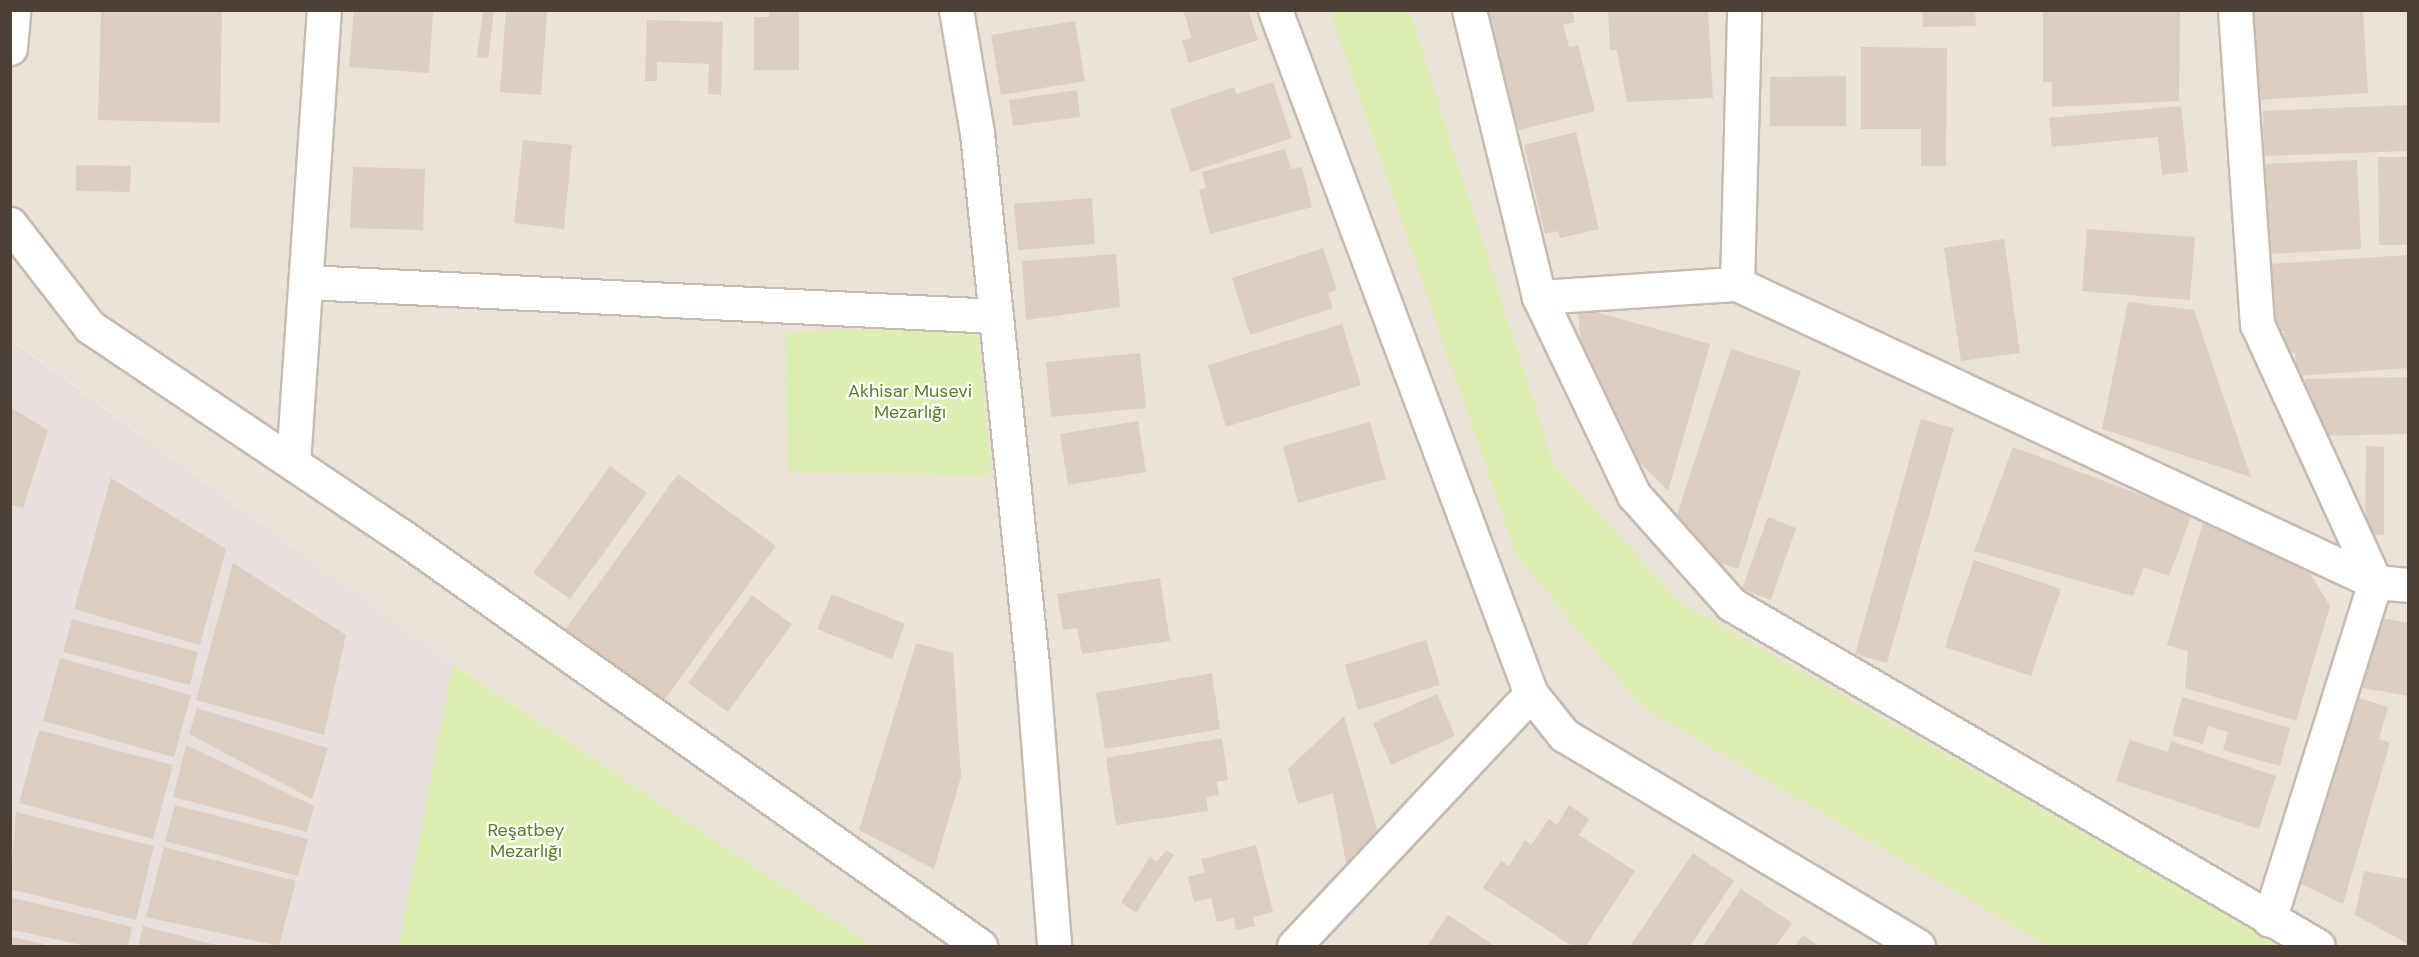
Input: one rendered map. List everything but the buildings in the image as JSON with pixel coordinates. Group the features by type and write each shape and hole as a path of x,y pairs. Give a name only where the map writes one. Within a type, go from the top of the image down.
{"street":[{"path":"10,48 13,10"},
{"path":"293,464 324,10"},
{"path":"956,10 977,133 1054,946"},
{"path":"1275,10 1531,694 1564,735 1918,946"},
{"path":"1469,10 1539,297 1634,495 1731,604 2269,920 2318,946"},
{"path":"1737,284 1744,10"},
{"path":"2235,10 2257,324 2375,582 2269,920"},
{"path":"10,224 90,327 293,464 980,946"},
{"path":"306,282 996,316"},
{"path":"1539,297 1737,284 2375,582 2409,585"},
{"path":"1294,946 1531,694"}],"shaded area":[{"path":"11,11 2408,11 2408,946 873,946 453,665 11,339"},
{"path":"10,339 453,665 398,946 11,946"}],"green space":[{"path":"1330,11 1409,11 1553,464 1678,601 2280,946 2048,946 1640,705 1515,553"},
{"name":"Akhisar Musevi Mezarlığı","path":"977,326 991,476 787,472 786,332"},
{"name":"Reşatbey Mezarlığı","path":"453,665 873,946 398,946"}]}
